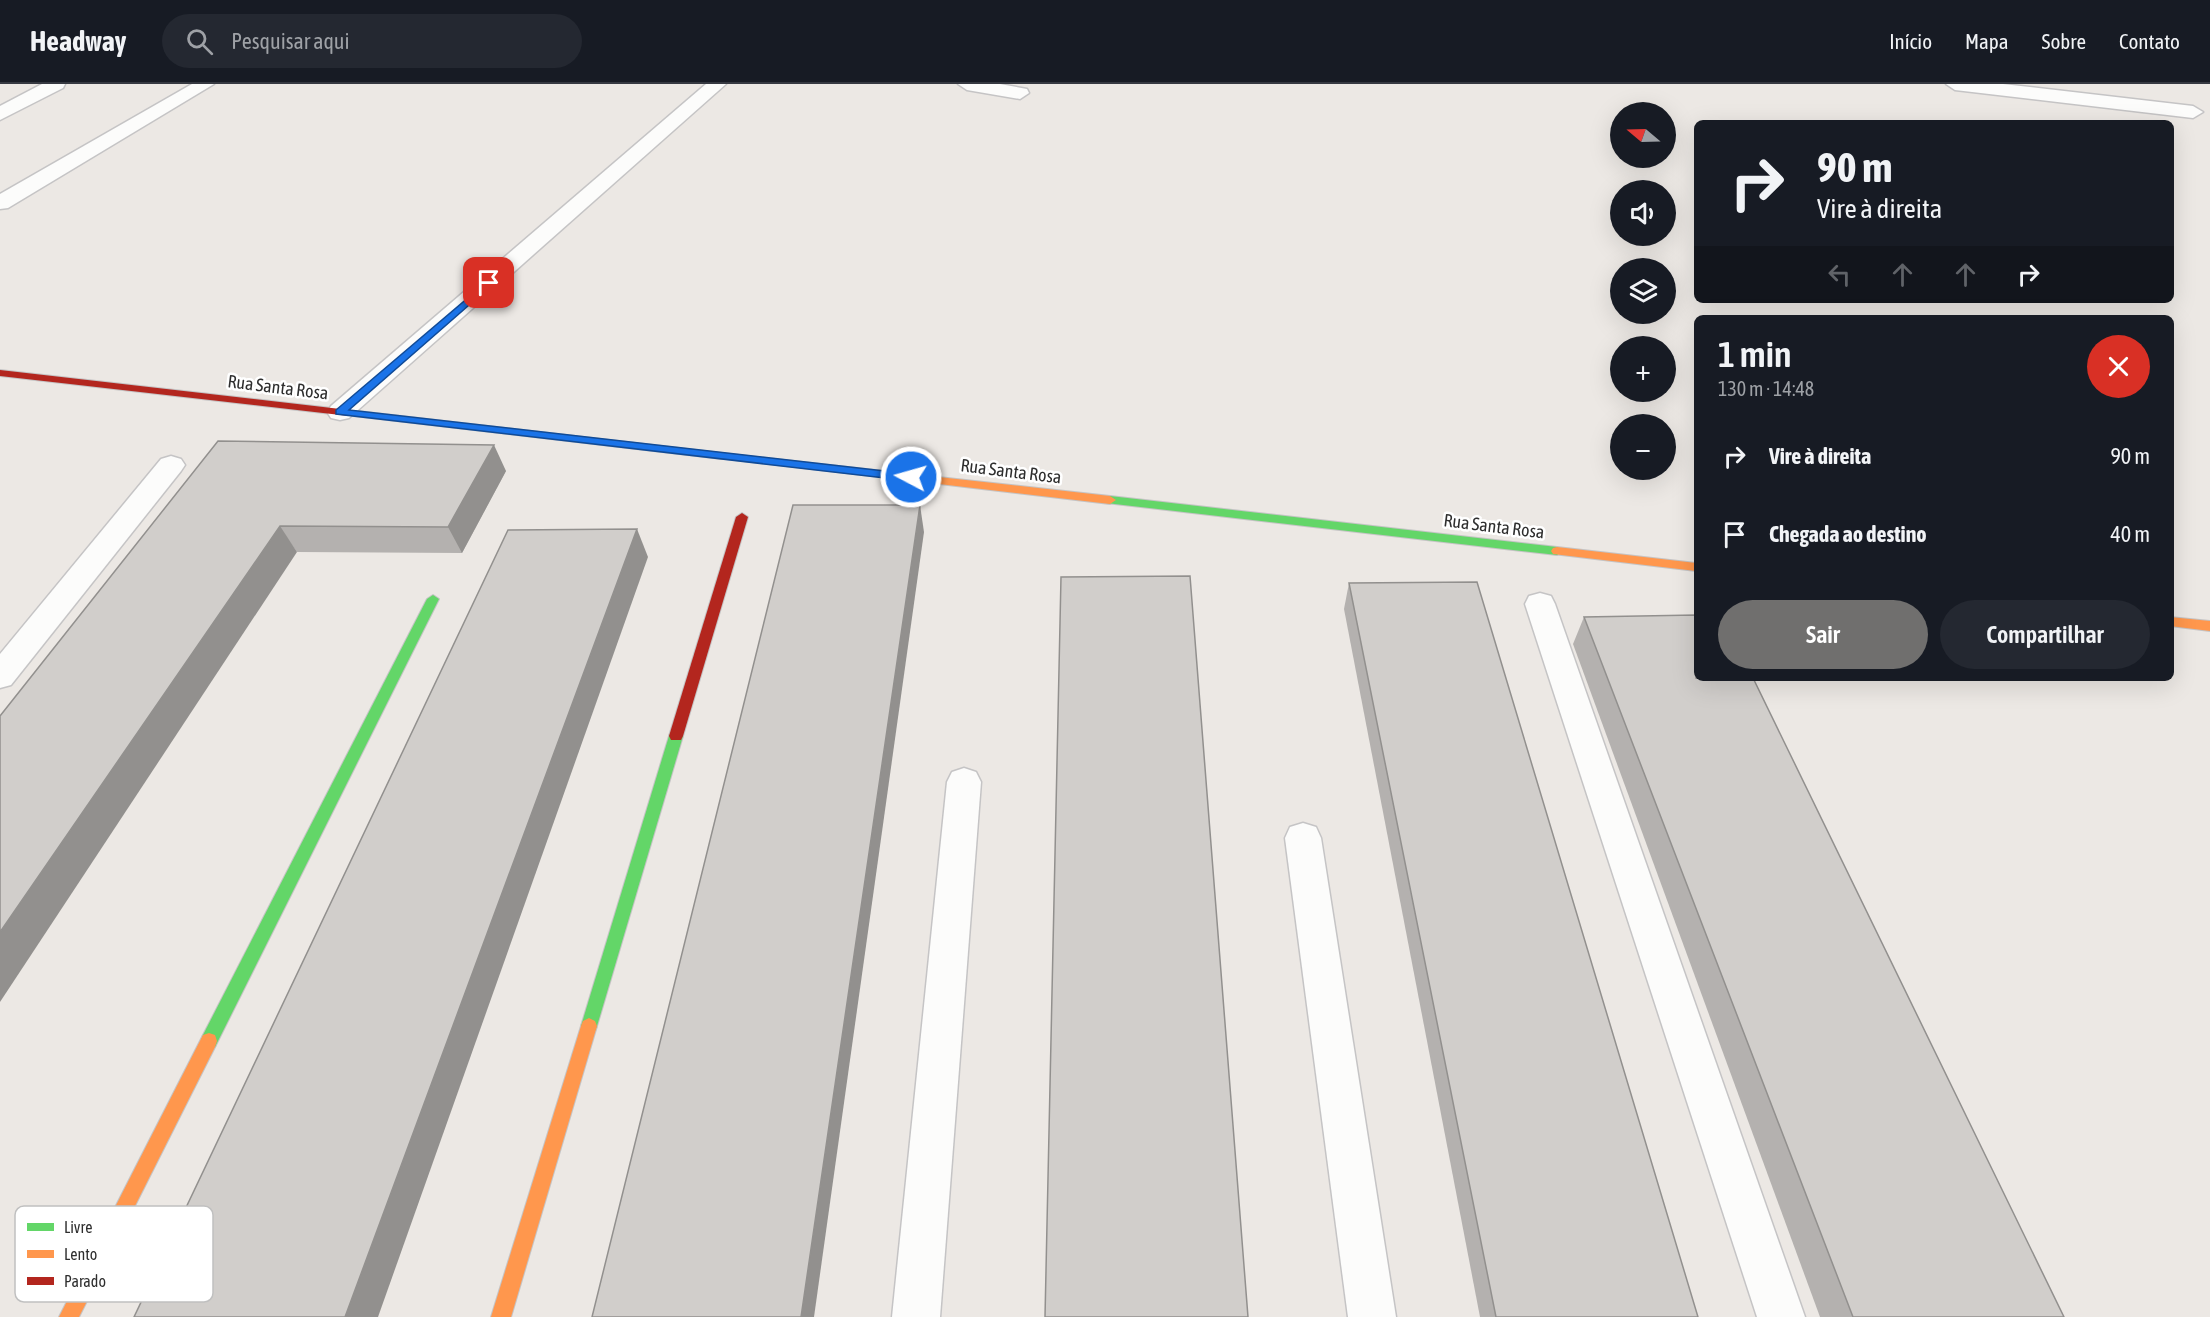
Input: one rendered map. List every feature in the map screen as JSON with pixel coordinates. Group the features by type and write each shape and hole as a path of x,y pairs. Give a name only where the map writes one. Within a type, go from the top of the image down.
{"street":[{"path":"0,114 56,84"},
{"path":"0,203 205,84"},
{"path":"340,412 717,84"},
{"path":"967,84 1020,93"},
{"path":"1955,84 2201,113"},
{"path":"2081,84 2201,113"},
{"name":"Rua Santa Rosa","path":"0,373 1694,567"},
{"path":"0,676 171,465"},
{"path":"501,1317 742,517"},
{"path":"125,1206 434,599"},
{"path":"1540,604 1780,1317"},
{"path":"2174,622 2210,626"},
{"path":"916,1317 964,782"},
{"path":"1303,838 1372,1317"},
{"path":"69,1317 77,1302"}],"building":[{"path":"218,441 494,445 448,527 280,526 0,932 0,716"},
{"path":"793,505 920,505 801,1317 592,1317"},
{"path":"637,529 345,1317 134,1317 141,1302 213,1302 213,1206 187,1206 508,530"},
{"path":"1190,576 1248,1317 1045,1317 1061,577"},
{"path":"1477,582 1698,1317 1496,1317 1349,583"},
{"path":"1694,615 1694,681 1754,681 2064,1317 1853,1317 1584,617"}],"traffic: fast":[{"path":"349,413 722,456"},
{"path":"1110,500 1557,551"},
{"path":"209,1041 433,599"},
{"path":"589,1026 676,736"}],"traffic: slow":[{"path":"722,456 1110,500"},
{"path":"1557,551 1694,567"},
{"path":"2174,622 2210,626"},
{"path":"501,1317 589,1026"},
{"path":"125,1206 209,1041"},
{"path":"69,1317 77,1302"}],"traffic: jam":[{"path":"0,373 349,413"},
{"path":"676,736 742,517"}],"route":[{"path":"489,283 340,412 911,477"}]}
